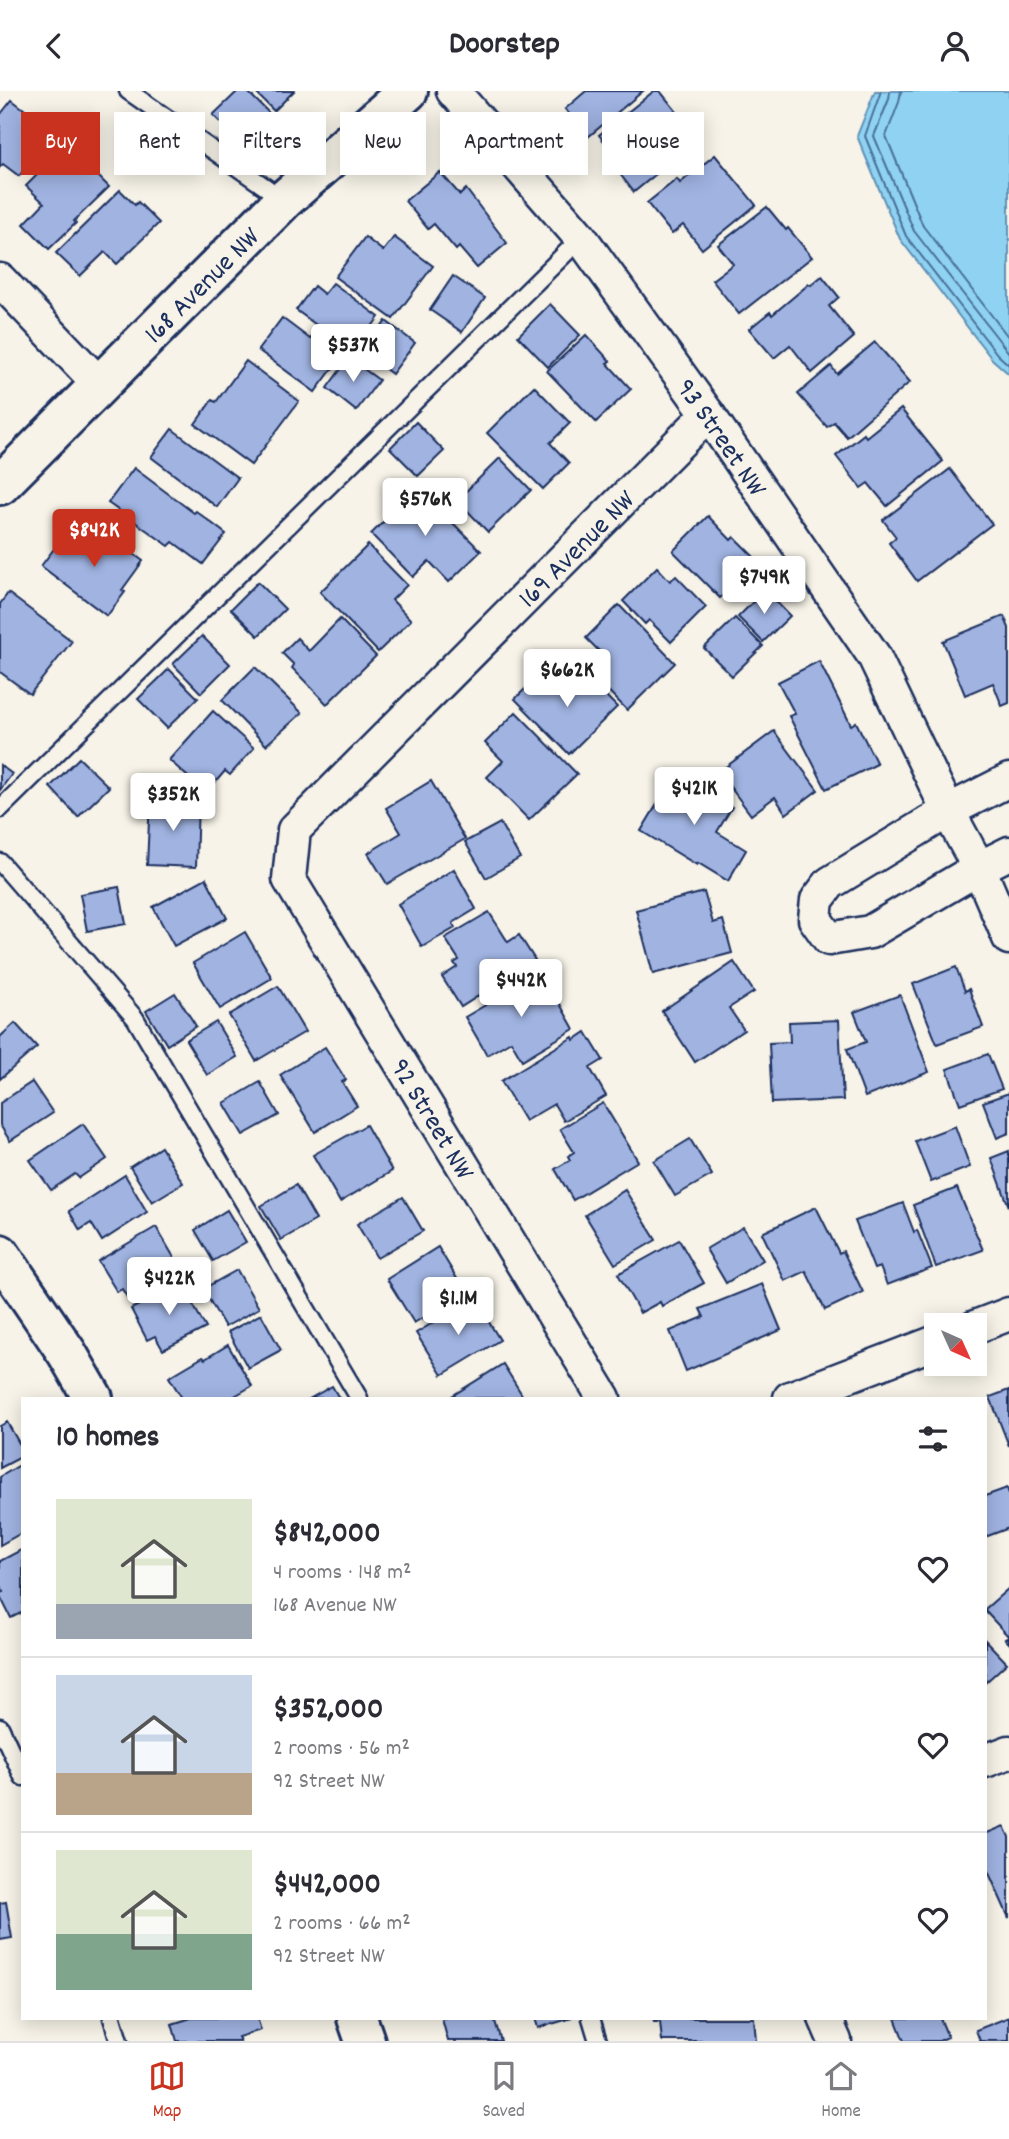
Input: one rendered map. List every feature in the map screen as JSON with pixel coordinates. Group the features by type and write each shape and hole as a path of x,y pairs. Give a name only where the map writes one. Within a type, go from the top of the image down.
{"street":[{"name":"168 Avenue NW","path":"0,485 284,200 408,91"},
{"name":"93 Street NW","path":"453,91 581,238 708,415 874,656 948,811 979,868 1009,938"},
{"path":"0,280 100,385"},
{"name":"169 Avenue NW","path":"294,830 708,415"},
{"path":"1009,780 948,811 830,883 817,900 815,919 829,939 870,932 1009,853"},
{"name":"92 Street NW","path":"294,830 289,879 603,1397"},
{"path":"0,1254 67,1353 92,1397"},
{"path":"987,1322 1009,1314"},
{"path":"793,1397 924,1347"},
{"path":"987,1760 1009,1752"},
{"path":"358,2020 365,2041"},
{"path":"826,2020 835,2041"}],"lane":[{"path":"128,91 284,200"},
{"path":"0,809 581,238"},
{"path":"0,862 135,1018 358,1397"},
{"path":"0,1727 21,1773"},
{"path":"112,2020 119,2041"},
{"path":"592,2020 598,2041"}],"water":[{"path":"875,91 1009,91 1009,374 992,359 900,239 857,136"}],"building":[{"path":"238,91 247,91 268,112 219,112 219,121 213,115"},
{"path":"254,91 294,91 274,111"},
{"path":"586,91 643,91 618,112 602,112 602,125 588,137 588,112 567,112 565,109"},
{"path":"654,91 660,91 677,112 628,112"},
{"path":"12,100 28,112 21,112 19,176 3,164 0,167 0,115"},
{"path":"715,155 756,205 702,249 683,225 672,234 647,203 677,179 680,183 690,175 704,175 704,164"},
{"path":"440,172 460,195 466,189 507,243 477,268 459,247 456,250 434,224 428,229 405,201"},
{"path":"37,175 97,175 109,187 49,249 24,224 44,203 26,186"},
{"path":"621,175 655,175 634,192"},
{"path":"120,190 135,205 138,202 159,223 117,264 105,252 80,276 56,253"},
{"path":"767,207 812,257 739,314 712,280 733,264 718,245"},
{"path":"365,237 383,251 394,237 433,266 393,319 335,277"},
{"path":"453,276 485,298 462,332 430,310"},
{"path":"822,276 839,297 829,306 854,337 812,373 790,345 774,358 749,329 770,312 772,315"},
{"path":"333,283 379,317 353,352 296,310 314,286 324,294"},
{"path":"550,304 580,335 548,367 518,336"},
{"path":"282,318 310,339 314,335 342,356 315,392 258,350"},
{"path":"386,321 415,343 392,374 363,352"},
{"path":"586,335 631,389 596,422 547,371"},
{"path":"875,342 910,382 847,437 834,422 827,427 798,394 831,366 837,374"},
{"path":"349,358 379,380 356,411 327,388"},
{"path":"246,361 299,401 251,465 195,424 212,400 216,402"},
{"path":"534,386 570,423 550,443 569,463 543,489 487,433"},
{"path":"901,409 943,461 887,506 868,483 861,488 836,456 864,434 866,437"},
{"path":"416,422 444,451 418,476 390,448"},
{"path":"172,429 238,478 217,507 151,457"},
{"path":"500,458 531,490 488,532 457,500"},
{"path":"134,468 226,534 203,564 173,542 169,546 108,503"},
{"path":"950,469 992,524 917,581 889,543 896,537 883,520"},
{"path":"418,488 481,551 449,582 429,561 413,577 371,534"},
{"path":"708,516 731,540 734,537 758,561 720,598 673,551"},
{"path":"96,526 143,561 107,616 41,566 63,537 78,549"},
{"path":"368,545 407,585 392,600 411,620 378,652 320,592"},
{"path":"657,567 670,581 676,576 706,607 671,642 649,620 645,624 623,601"},
{"path":"258,582 285,609 258,636 231,609"},
{"path":"765,590 790,616 763,642 738,617"},
{"path":"8,593 72,641 30,694 0,672 0,604"},
{"path":"619,605 675,663 627,710 586,668 601,653 586,638"},
{"path":"1004,616 1009,628 1009,703 1002,706 993,683 965,695 943,641"},
{"path":"735,618 763,646 732,676 704,648"},
{"path":"340,619 376,656 327,704 292,668 294,665 282,653 297,638 309,651"},
{"path":"202,636 230,664 201,693 173,664"},
{"path":"819,661 851,725 856,722 877,764 826,789 789,716 795,714 778,682"},
{"path":"255,667 302,713 266,745 222,700"},
{"path":"169,669 198,698 167,728 138,699"},
{"path":"581,671 617,707 569,754 515,699 540,674 558,692"},
{"path":"213,711 254,748 230,775 225,771 206,793 169,760"},
{"path":"516,712 577,774 529,820 487,777 503,761 485,743"},
{"path":"774,731 818,790 786,814 775,797 751,815 719,772"},
{"path":"79,758 109,787 78,817 50,787"},
{"path":"0,765 12,774 0,790"},
{"path":"676,773 732,807 717,832 746,850 728,881 641,831"},
{"path":"431,781 465,839 387,884 368,853 401,833 386,808"},
{"path":"150,799 198,800 196,867 147,865"},
{"path":"500,823 520,858 486,878 465,842"},
{"path":"454,869 476,909 453,923 455,928 422,947 398,904"},
{"path":"206,878 227,918 174,946 153,907"},
{"path":"119,887 126,924 87,931 80,894"},
{"path":"704,892 713,923 723,920 732,953 653,974 636,910"},
{"path":"489,912 508,942 519,935 535,960 461,1007 442,977 457,967 454,963 459,960 445,938"},
{"path":"245,932 272,978 220,1009 193,963"},
{"path":"734,962 754,992 729,1008 744,1030 695,1062 662,1011"},
{"path":"956,967 965,991 969,989 983,1027 937,1044 913,984"},
{"path":"542,972 574,1029 522,1060 511,1041 487,1055 465,1017"},
{"path":"278,986 305,1032 256,1061 229,1015"},
{"path":"175,993 196,1026 167,1045 146,1011"},
{"path":"900,995 929,1072 865,1097 847,1049 866,1042 854,1012"},
{"path":"839,1020 843,1100 772,1103 769,1043 790,1042 789,1022"},
{"path":"216,1022 237,1057 207,1075 186,1040"},
{"path":"15,1023 37,1047 0,1079 0,1037"},
{"path":"586,1032 603,1060 590,1068 606,1096 564,1121 554,1104 525,1121 501,1081 573,1037 574,1040"},
{"path":"325,1047 346,1080 342,1082 357,1106 315,1132 280,1075"},
{"path":"988,1054 1002,1089 960,1104 947,1069"},
{"path":"32,1082 53,1113 10,1141 0,1125 0,1103"},
{"path":"260,1082 279,1115 243,1135 224,1103"},
{"path":"1009,1093 1009,1133 997,1138 983,1102"},
{"path":"603,1103 638,1161 573,1200 555,1169 570,1160 568,1156 574,1152 560,1129"},
{"path":"83,1124 107,1159 79,1178 75,1174 51,1190 30,1160"},
{"path":"366,1125 392,1171 340,1202 313,1155"},
{"path":"955,1126 970,1167 931,1182 915,1141"},
{"path":"690,1139 712,1175 675,1196 654,1161"},
{"path":"161,1147 183,1183 152,1202 130,1167"},
{"path":"1009,1151 1009,1207 991,1158"},
{"path":"125,1175 147,1212 102,1241 91,1223 80,1230 69,1211"},
{"path":"296,1185 316,1220 281,1240 261,1206"},
{"path":"957,1188 983,1250 936,1267 913,1205"},
{"path":"625,1190 656,1240 615,1264 585,1215"},
{"path":"403,1197 423,1231 377,1258 357,1224"},
{"path":"903,1203 932,1268 887,1285 880,1267 874,1269 855,1221"},
{"path":"816,1207 839,1253 843,1251 863,1292 825,1310 806,1271 785,1281 762,1233"},
{"path":"227,1210 246,1242 213,1261 195,1230"},
{"path":"156,1227 182,1271 130,1302 122,1289 117,1292 98,1261"},
{"path":"743,1227 763,1260 726,1283 706,1249"},
{"path":"679,1240 704,1283 662,1306 660,1302 640,1313 618,1274"},
{"path":"438,1247 465,1292 414,1323 387,1279"},
{"path":"237,1270 259,1308 225,1327 203,1289"},
{"path":"181,1283 206,1328 163,1350 155,1336 147,1340 131,1309"},
{"path":"762,1284 781,1330 686,1371 670,1331 704,1317 700,1309"},
{"path":"474,1298 500,1340 442,1375 416,1333"},
{"path":"261,1314 281,1350 248,1368 228,1332"},
{"path":"228,1345 252,1386 233,1397 181,1397 169,1377 203,1357 205,1359"},
{"path":"503,1364 523,1397 453,1397"},
{"path":"332,1386 338,1397 313,1397"},
{"path":"1009,1390 1009,1446 990,1397"},
{"path":"7,1422 21,1446 21,1457 0,1468 0,1426"},
{"path":"21,1464 21,1533 0,1545 0,1477"},
{"path":"1007,1488 1009,1494 1009,1528 987,1536 987,1495"},
{"path":"21,1550 21,1613 11,1618 0,1596 3,1592 0,1585 0,1561"},
{"path":"1009,1588 1009,1637 987,1613 987,1607"},
{"path":"987,1642 1007,1663 987,1681"},
{"path":"1004,1826 1009,1837 1009,1918 987,1872 987,1833"},
{"path":"6,1902 12,1938 0,1940 0,1903"},
{"path":"1009,2017 1009,2041 980,2041 976,2030"},
{"path":"185,2020 258,2020 261,2030 238,2037 240,2041 177,2041 172,2024"},
{"path":"442,2020 495,2020 501,2041 448,2041"},
{"path":"536,2020 565,2020 538,2028"},
{"path":"754,2020 756,2041 662,2041 660,2022 654,2022"},
{"path":"896,2020 941,2020 948,2037 939,2041 904,2041"}]}
